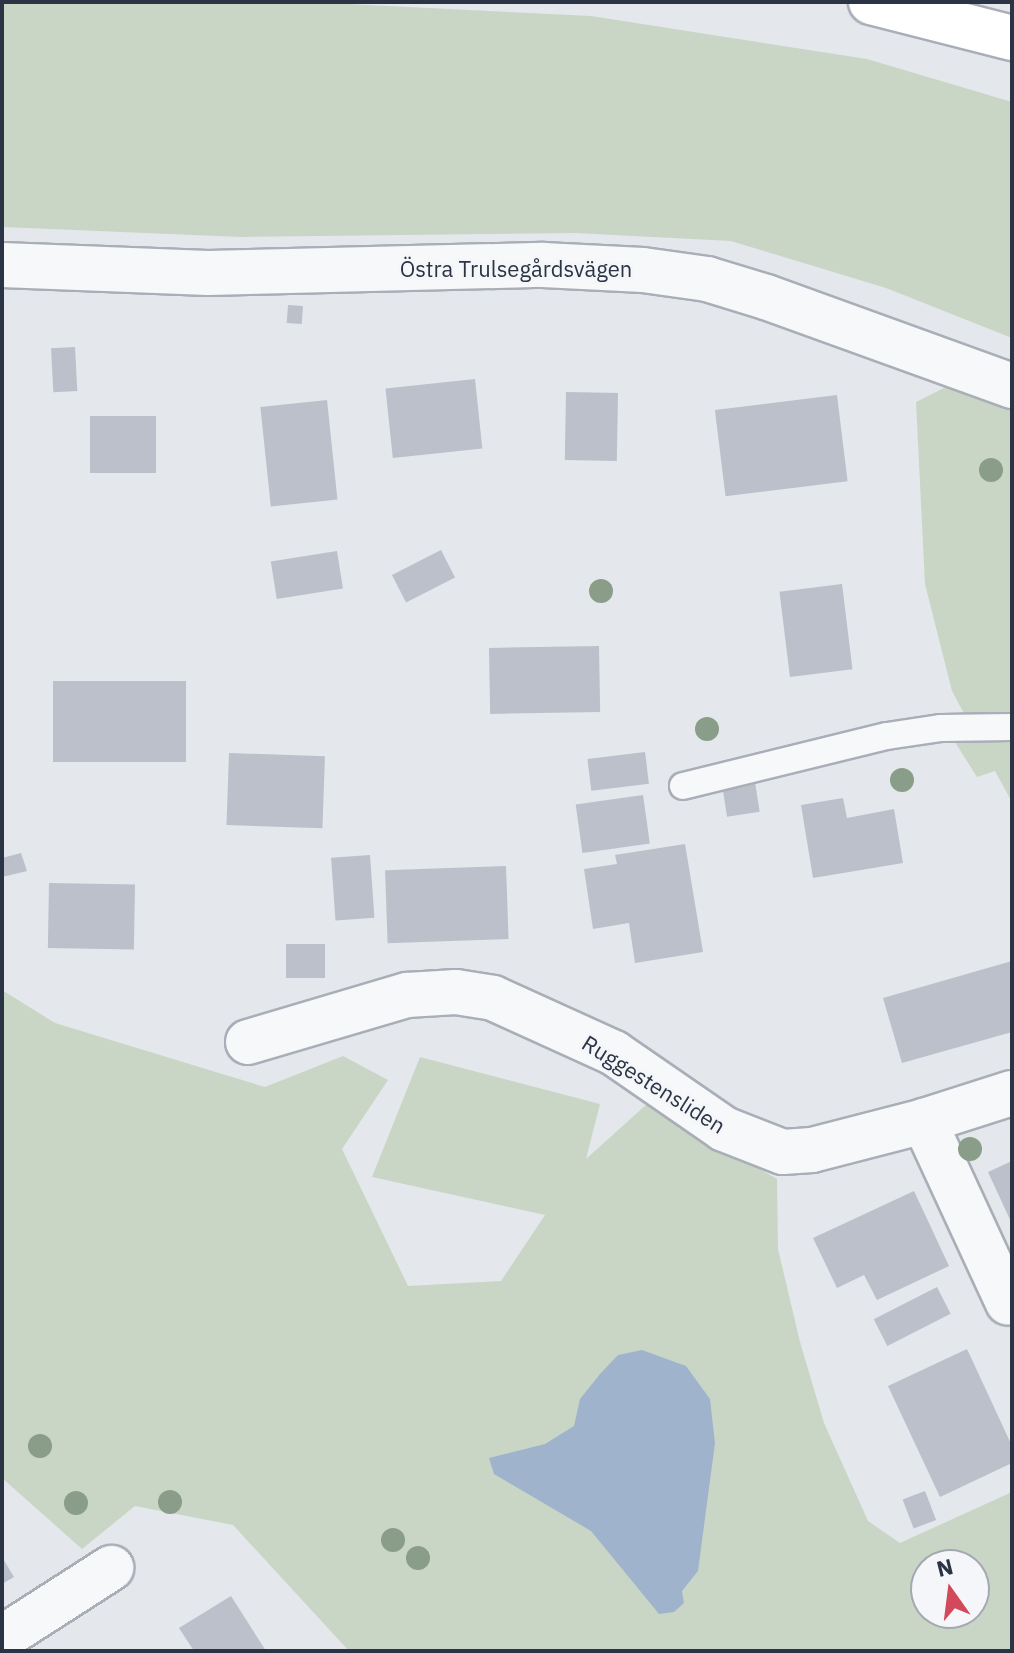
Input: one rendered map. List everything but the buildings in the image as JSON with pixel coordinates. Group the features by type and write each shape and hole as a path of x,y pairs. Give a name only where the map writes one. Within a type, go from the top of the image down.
{"street":[{"path":"871,2 1012,38"},
{"name":"Östra Trulsegårdsvägen","path":"2,265 208,273 543,265 643,270 707,279 766,297 1012,386"},
{"name":"Ruggestensliden","path":"248,1042 379,1002 456,992 493,998 544,1018 614,1053 756,1145 783,1152 812,1150 924,1121 1012,1093"},
{"path":"924,1121 1008,1303"},
{"path":"2,1638 111,1568"}],"lane":[{"path":"683,786 887,736 941,728 1012,727"}],"green space":[{"path":"2,2 308,2 591,16 867,59 1012,102 1012,338 886,288 731,241 575,233 241,237 2,227"},
{"path":"964,378 1012,397 1012,802 995,771 977,777 953,739 975,734 952,691 925,584 916,402"},
{"path":"2,990 55,1023 265,1087 343,1056 388,1080 342,1149 408,1286 501,1281 545,1215 372,1177 420,1057 600,1104 586,1159 647,1104 777,1179 778,1249 800,1342 824,1423 868,1521 900,1543 1012,1492 1012,1651 349,1651 233,1525 135,1506 82,1549 2,1478"}],"water":[{"path":"642,1350 686,1366 710,1399 715,1443 698,1571 682,1591 684,1603 674,1612 659,1614 591,1531 494,1474 489,1458 545,1444 574,1426 580,1399 600,1374 618,1355"}]}
